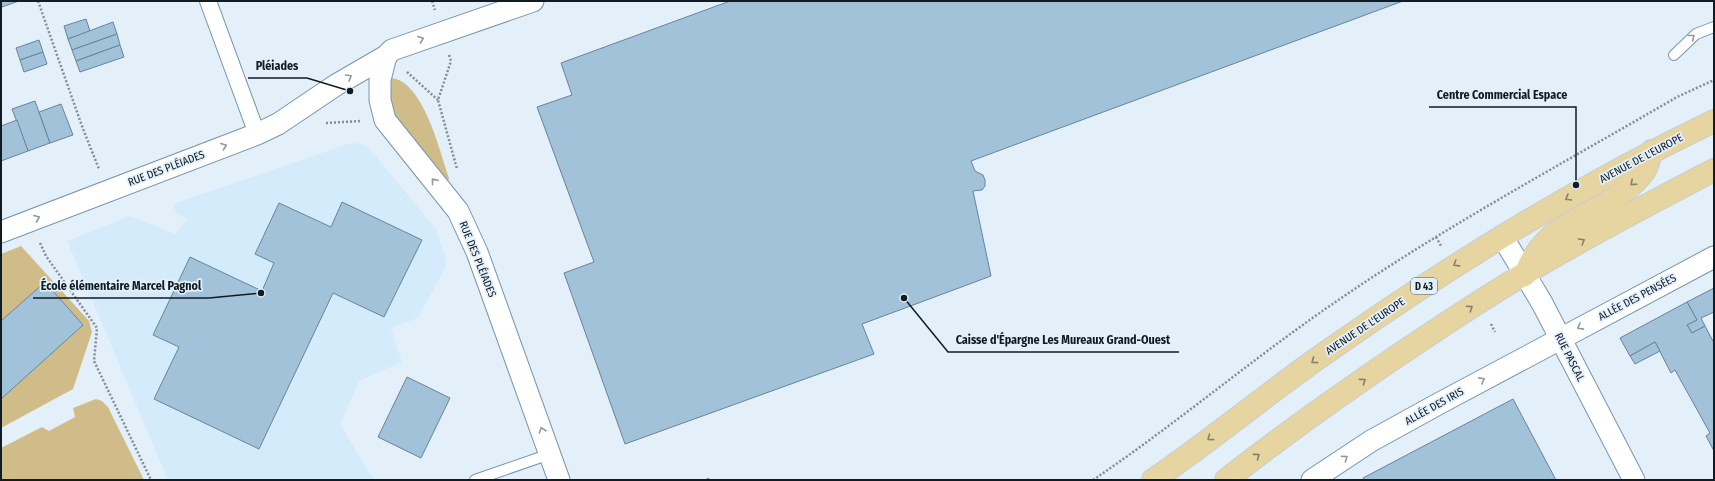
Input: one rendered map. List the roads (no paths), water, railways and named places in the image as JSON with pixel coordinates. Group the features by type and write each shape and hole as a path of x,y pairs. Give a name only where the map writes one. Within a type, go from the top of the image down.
{"main road":[{"name":"AVENUE DE L'EUROPE","path":"1153,480 1333,347 1454,266 1502,236 1652,150 1714,121"},
{"path":"1525,275 1531,261 1543,243 1558,230 1621,194 1635,182 1644,172 1652,150"},
{"path":"1226,480 1379,369 1477,303 1614,222 1714,170"}],"street":[{"path":"208,1 257,134"},
{"name":"RUE DES PLÉIADES","path":"1,232 257,134 278,124 336,85 389,53 534,1"},
{"name":"RUE DES PLÉIADES","path":"389,53 380,80 380,100 385,120 458,211 477,252 559,480"},
{"name":"RUE PASCAL","path":"1502,236 1560,338 1634,480"},
{"name":"ALLÉE DES PENSÉES","path":"1560,338 1714,257"},
{"name":"ALLÉE DES IRIS","path":"1312,480 1371,441 1560,338"}],"lane":[{"path":"1674,55 1696,34 1714,27"},
{"path":"475,480 550,454"}],"place":[{"name":"Pléiades","path":"350,91"},
{"name":"Centre Commercial Espace","path":"1576,185"},
{"name":"École élémentaire Marcel Pagnol","path":"261,293"},
{"name":"Caisse d'Épargne Les Mureaux Grand-Ouest","path":"904,298"}]}
